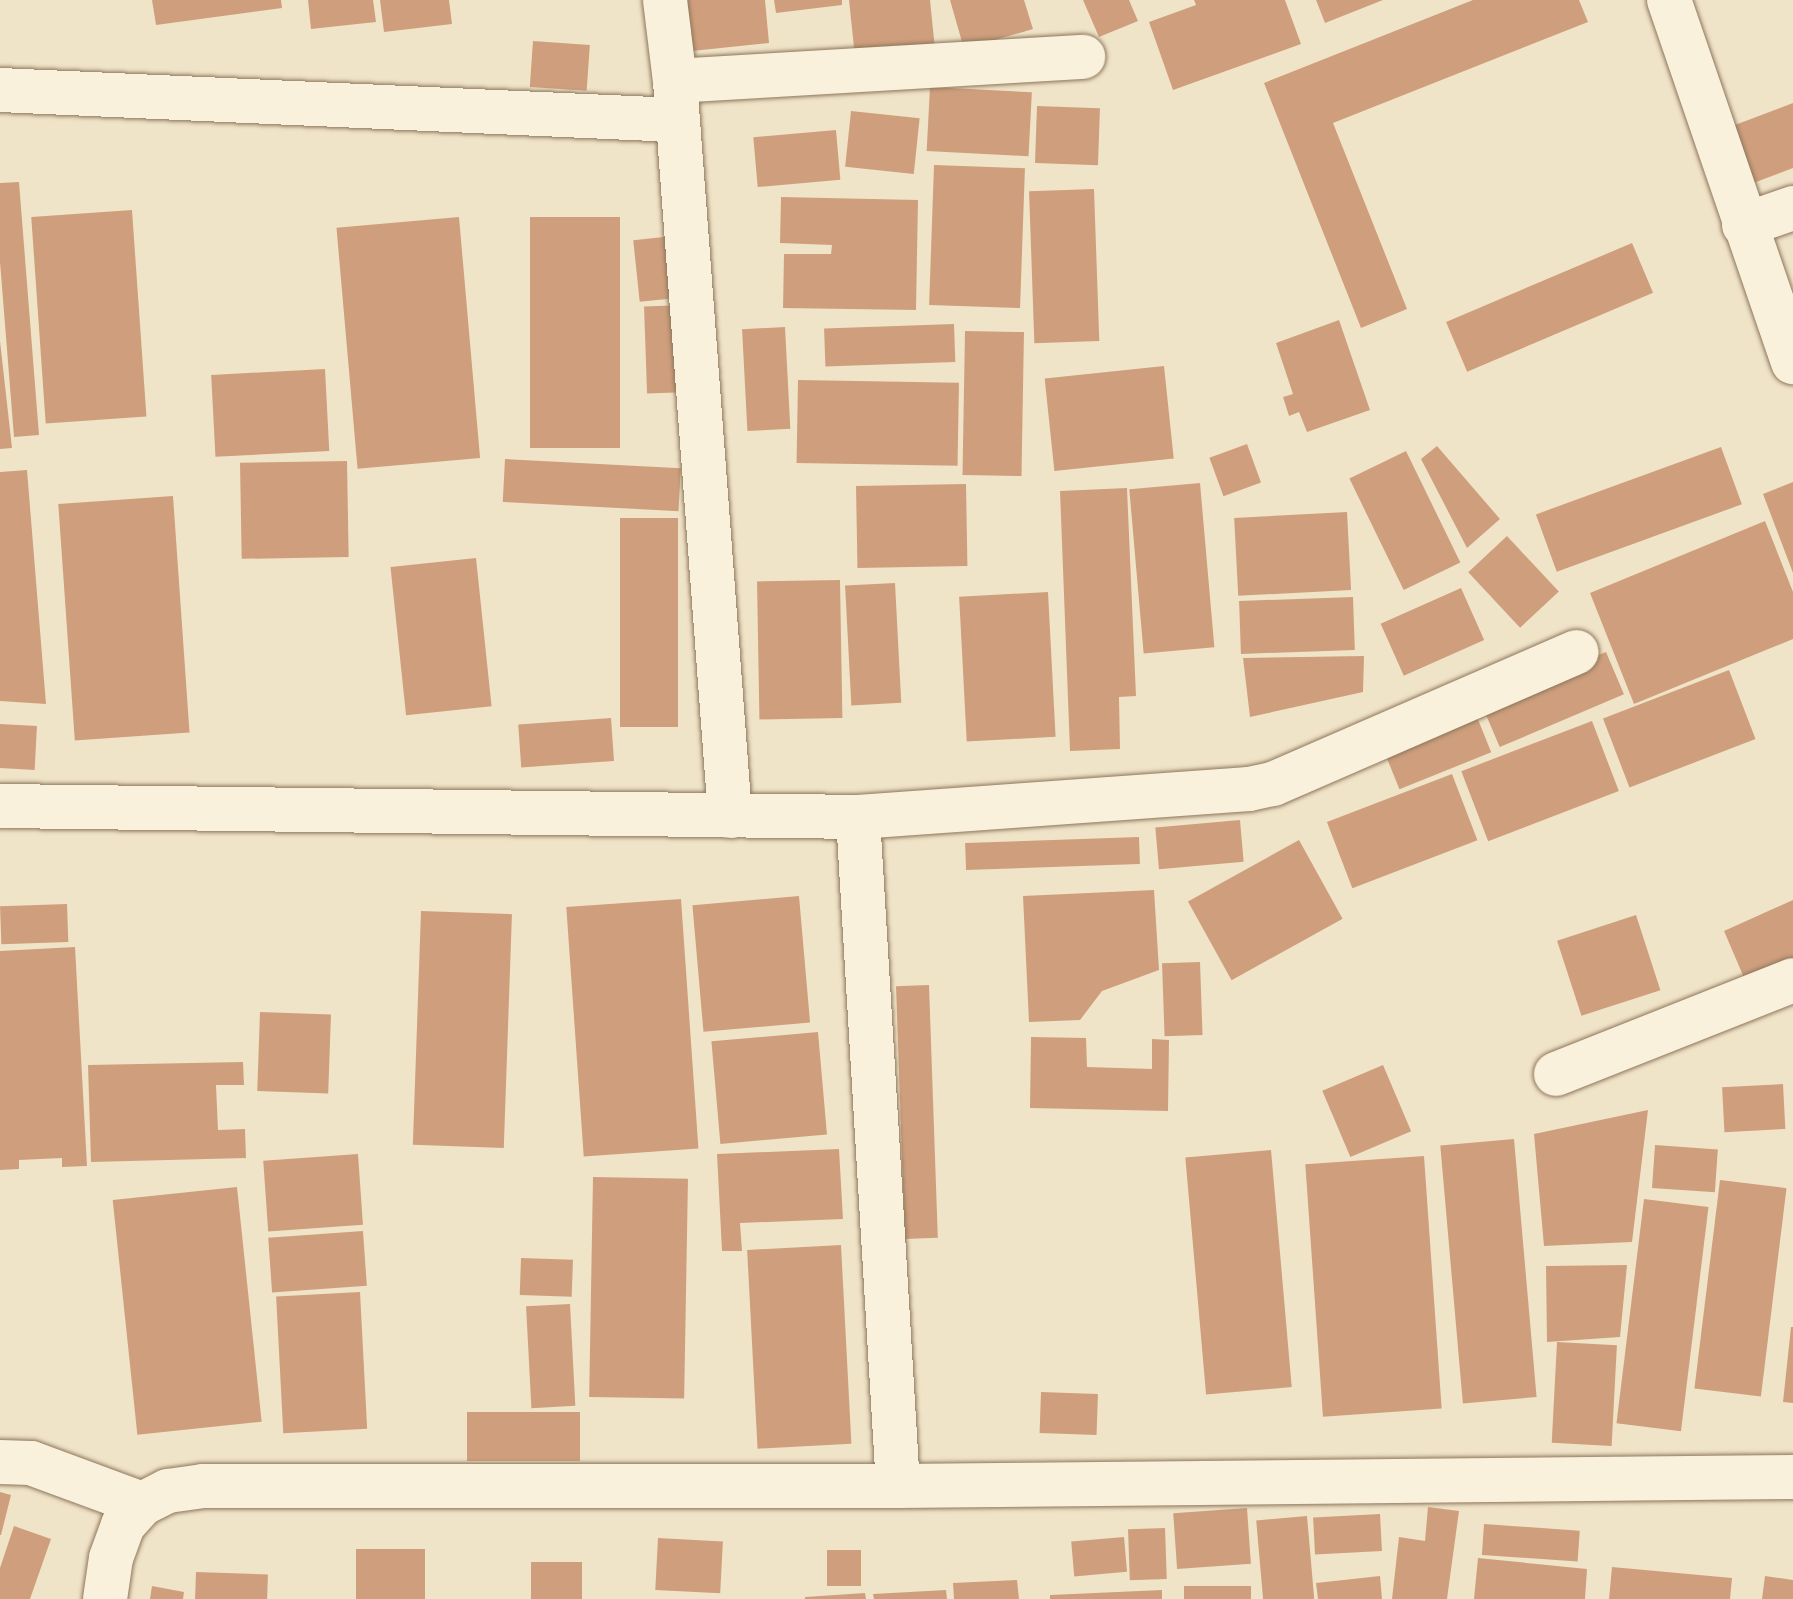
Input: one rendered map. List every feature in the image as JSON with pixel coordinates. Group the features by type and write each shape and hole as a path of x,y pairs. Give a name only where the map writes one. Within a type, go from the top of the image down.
{"street":[{"path":"665,0 676,100 730,816"},
{"path":"1669,0 1793,362"},
{"path":"0,90 676,100 1083,57"},
{"path":"1744,225 1793,208"},
{"path":"0,806 858,817 1249,789 1273,784 1576,652"},
{"path":"858,817 898,1486"},
{"path":"1556,1074 1793,980"},
{"path":"0,1462 31,1463 142,1504"},
{"path":"105,1599 111,1558 123,1525 142,1504 168,1491 202,1486 898,1486 1793,1477"}],"building":[{"path":"152,0 281,0 282,8 156,25"},
{"path":"308,0 373,0 376,22 311,29"},
{"path":"380,0 449,0 452,24 384,32"},
{"path":"686,0 765,0 769,43 692,51"},
{"path":"774,0 842,0 842,5 776,13"},
{"path":"849,0 930,0 935,49 855,57"},
{"path":"950,0 1024,0 1033,29 964,49"},
{"path":"1083,0 1129,0 1138,21 1099,37"},
{"path":"1194,0 1285,0 1301,44 1173,90 1149,22 1196,5"},
{"path":"1316,0 1383,0 1325,23"},
{"path":"1473,0 1579,0 1588,22 1333,123 1407,309 1361,328 1264,83"},
{"path":"533,41 590,45 587,91 530,87"},
{"path":"930,87 1032,92 1029,156 927,151"},
{"path":"1793,103 1793,168 1748,185 1727,128"},
{"path":"1037,106 1100,108 1098,165 1035,163"},
{"path":"851,111 920,118 914,174 845,167"},
{"path":"836,130 840,180 758,187 753,137"},
{"path":"934,165 1025,168 1020,308 929,305"},
{"path":"19,182 39,435 14,437 0,262 0,183"},
{"path":"1094,189 1099,341 1034,343 1029,191"},
{"path":"781,197 918,200 916,310 783,308 784,254 831,254 832,245 780,243"},
{"path":"132,210 146,416 46,424 31,217"},
{"path":"459,217 480,458 358,469 336,228"},
{"path":"530,217 620,217 620,448 530,448"},
{"path":"673,236 679,298 640,302 633,240"},
{"path":"1632,243 1653,293 1467,372 1446,322"},
{"path":"686,305 689,392 647,393 644,306"},
{"path":"1339,320 1370,410 1307,432 1299,412 1289,416 1283,397 1293,394 1276,343"},
{"path":"954,324 955,362 825,367 824,329"},
{"path":"785,327 790,429 747,431 742,329"},
{"path":"965,331 1024,332 1021,476 962,475"},
{"path":"0,341 12,448 0,449"},
{"path":"1164,366 1174,458 1054,471 1045,379"},
{"path":"325,369 329,451 215,457 211,375"},
{"path":"798,380 959,383 958,466 797,463"},
{"path":"1247,444 1261,483 1223,496 1209,458"},
{"path":"1437,446 1500,519 1467,548 1421,459"},
{"path":"1721,447 1742,504 1557,572 1536,514"},
{"path":"1406,451 1460,562 1404,590 1349,479"},
{"path":"505,459 681,468 679,511 503,502"},
{"path":"347,461 349,557 242,559 240,463"},
{"path":"27,470 46,704 0,701 0,472"},
{"path":"1793,482 1793,573 1763,494"},
{"path":"1200,483 1214,647 1144,654 1129,489"},
{"path":"966,484 967,566 857,568 856,486"},
{"path":"1127,488 1136,696 1119,697 1120,749 1070,751 1060,491"},
{"path":"173,496 190,732 75,740 58,504"},
{"path":"1347,512 1351,590 1238,596 1234,518"},
{"path":"620,518 678,518 678,727 620,727"},
{"path":"1765,521 1793,592 1793,639 1634,704 1590,593"},
{"path":"1507,536 1559,592 1520,628 1468,572"},
{"path":"476,558 492,706 406,715 390,567"},
{"path":"840,580 842,718 759,719 757,581"},
{"path":"895,583 901,703 851,705 845,586"},
{"path":"1461,588 1484,640 1404,676 1381,624"},
{"path":"1048,592 1056,737 967,741 959,597"},
{"path":"1353,597 1355,650 1241,654 1239,601"},
{"path":"1606,652 1624,694 1500,747 1482,705"},
{"path":"1364,656 1363,692 1250,717 1243,658"},
{"path":"1729,670 1756,739 1629,787 1603,718"},
{"path":"1477,717 1491,752 1399,789 1385,754"},
{"path":"611,718 614,761 521,767 518,724"},
{"path":"1592,721 1619,791 1488,841 1461,771"},
{"path":"0,724 37,726 35,770 0,768"},
{"path":"1452,774 1477,840 1352,888 1327,822"},
{"path":"1240,820 1244,862 1159,869 1155,827"},
{"path":"1139,837 1140,864 966,870 965,843"},
{"path":"1299,840 1343,919 1232,980 1188,902"},
{"path":"1154,890 1159,970 1102,991 1080,1020 1029,1022 1023,896"},
{"path":"799,896 810,1023 703,1032 692,905"},
{"path":"681,899 698,1148 584,1156 566,907"},
{"path":"1793,900 1793,967 1748,987 1724,931"},
{"path":"67,904 68,942 1,944 0,906"},
{"path":"421,911 512,914 504,1148 413,1145"},
{"path":"1636,915 1660,990 1581,1016 1557,941"},
{"path":"75,947 87,1166 62,1167 62,1158 19,1160 19,1169 0,1170 0,951"},
{"path":"1200,962 1203,1035 1165,1036 1162,963"},
{"path":"929,985 938,1238 905,1239 896,986"},
{"path":"260,1012 331,1014 328,1093 257,1091"},
{"path":"818,1032 827,1135 720,1144 711,1041"},
{"path":"1031,1037 1086,1038 1087,1067 1152,1069 1152,1039 1169,1040 1168,1111 1030,1108"},
{"path":"243,1062 244,1085 216,1085 218,1130 245,1129 246,1158 91,1162 88,1065"},
{"path":"1383,1065 1411,1131 1350,1157 1322,1091"},
{"path":"1783,1084 1785,1129 1724,1132 1722,1087"},
{"path":"1648,1110 1632,1242 1544,1246 1534,1134"},
{"path":"1514,1139 1537,1397 1463,1403 1440,1145"},
{"path":"1655,1145 1718,1149 1715,1192 1652,1188"},
{"path":"839,1149 843,1219 740,1223 742,1251 722,1251 717,1154"},
{"path":"1271,1150 1292,1387 1206,1395 1185,1157"},
{"path":"358,1154 363,1225 268,1231 263,1161"},
{"path":"1424,1156 1442,1408 1323,1417 1305,1164"},
{"path":"593,1177 688,1179 684,1399 589,1397"},
{"path":"1720,1180 1787,1188 1761,1397 1694,1388"},
{"path":"237,1187 262,1422 137,1435 113,1200"},
{"path":"1644,1199 1709,1207 1681,1431 1616,1423"},
{"path":"363,1231 367,1286 272,1292 268,1238"},
{"path":"841,1245 851,1444 758,1449 747,1250"},
{"path":"521,1258 573,1260 572,1297 520,1295"},
{"path":"1627,1265 1620,1337 1547,1342 1546,1266"},
{"path":"360,1292 367,1429 283,1433 276,1296"},
{"path":"570,1304 575,1406 531,1408 526,1306"},
{"path":"1793,1327 1793,1403 1783,1402"},
{"path":"1557,1342 1617,1345 1612,1446 1552,1443"},
{"path":"1041,1392 1098,1394 1097,1435 1040,1433"},
{"path":"467,1412 580,1412 580,1461 467,1461"},
{"path":"0,1492 11,1495 1,1535 0,1535"},
{"path":"1428,1507 1459,1511 1447,1599 1392,1599 1399,1537 1425,1541"},
{"path":"1247,1508 1251,1564 1177,1569 1173,1513"},
{"path":"1380,1514 1382,1551 1315,1554 1313,1518"},
{"path":"1307,1516 1314,1599 1263,1599 1256,1520"},
{"path":"1484,1524 1580,1531 1578,1562 1482,1555"},
{"path":"14,1526 51,1539 30,1599 0,1599 0,1568"},
{"path":"1165,1528 1167,1579 1130,1580 1128,1529"},
{"path":"1124,1537 1127,1572 1074,1576 1071,1542"},
{"path":"658,1538 723,1541 720,1593 655,1590"},
{"path":"356,1549 425,1549 425,1599 356,1599"},
{"path":"827,1550 861,1550 861,1586 827,1586"},
{"path":"1478,1558 1587,1569 1585,1599 1474,1599"},
{"path":"531,1562 582,1562 582,1599 531,1599"},
{"path":"1612,1567 1732,1578 1730,1599 1609,1599"},
{"path":"196,1572 268,1575 267,1599 195,1599"},
{"path":"1380,1576 1382,1599 1318,1599 1316,1583"},
{"path":"1765,1576 1793,1580 1793,1599 1762,1599"},
{"path":"1017,1580 1019,1599 954,1599 953,1583"},
{"path":"152,1586 184,1592 183,1599 150,1599"},
{"path":"1184,1586 1251,1586 1251,1599 1184,1599"},
{"path":"946,1590 947,1599 874,1599 873,1594"},
{"path":"1162,1590 1162,1599 1050,1599 1050,1595"},
{"path":"865,1593 866,1599 805,1599 805,1597"}]}
